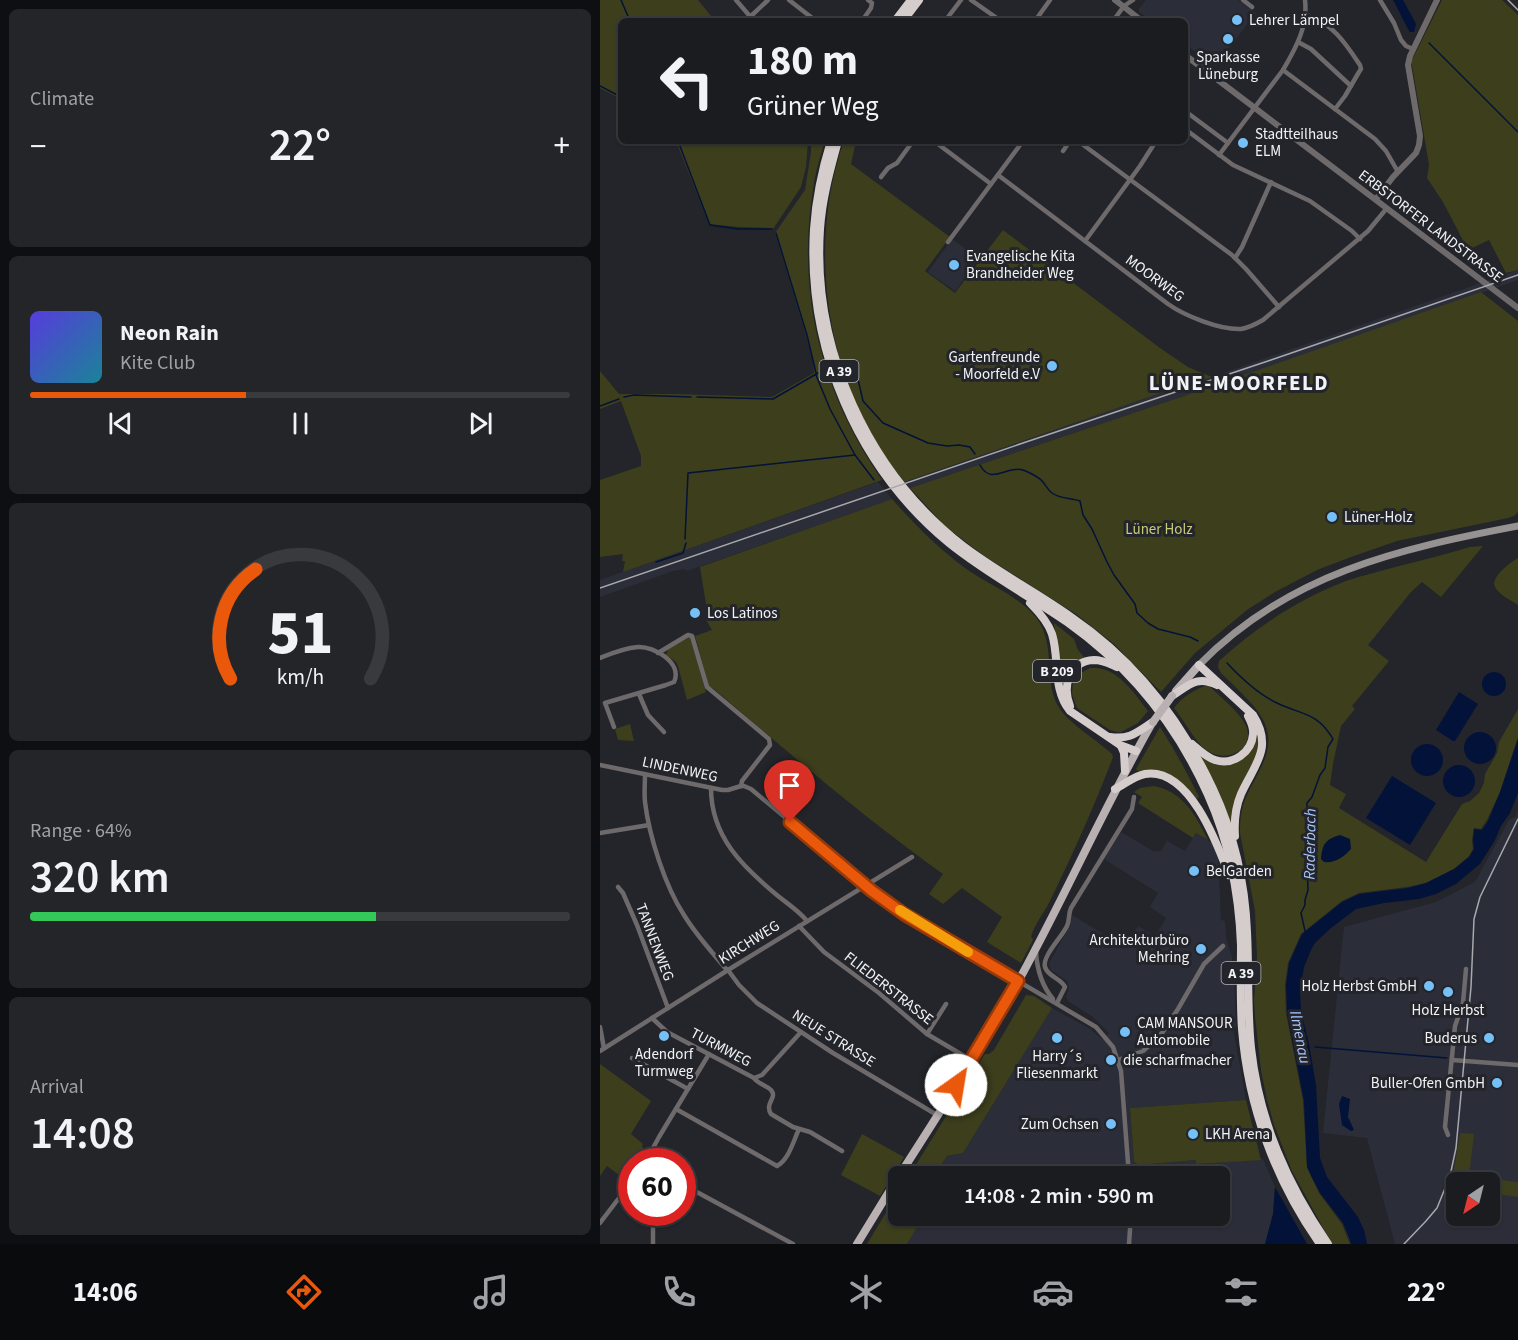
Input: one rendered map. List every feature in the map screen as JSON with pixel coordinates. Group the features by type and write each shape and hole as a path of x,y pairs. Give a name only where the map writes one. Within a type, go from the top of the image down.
{"highway":[{"path":"897,18 911,0"},
{"path":"905,18 919,0"},
{"name":"A 39","path":"830,144 816,205 813,265 822,336 841,396 872,456 912,508 939,535 961,552 1075,629 1107,654 1152,702 1182,744 1212,804 1231,864 1237,896 1240,937 1242,1032 1254,1102 1262,1130 1281,1177 1302,1217 1320,1244"},
{"name":"A 39","path":"837,144 827,181 821,220 822,286 827,321 839,369 852,404 868,436 899,482 918,504 965,547 1072,617 1111,648 1157,697 1188,740 1215,792 1230,834 1245,902 1249,1031 1260,1101 1270,1135 1286,1174 1306,1212 1328,1244"},
{"name":"B 209","path":"1014,588 1038,610 1048,626 1054,645 1060,693 1066,706 1120,745"},
{"path":"1077,716 1068,700 1066,689 1067,680 1078,665 1096,660 1124,671"},
{"path":"1199,665 1253,715 1262,734 1263,744 1258,760 1236,806 1235,852"},
{"path":"1172,696 1192,682 1200,680 1223,687"},
{"name":"A 39","path":"1188,740 1207,756 1216,760 1224,762 1240,757 1251,744 1253,736 1251,723 1242,705"},
{"path":"1108,736 1130,737 1153,722"},
{"path":"1120,745 1136,751"},
{"path":"1120,745 1124,753 1125,771"},
{"path":"1115,789 1137,776 1147,774 1164,777 1181,787 1191,798 1212,833 1237,896"}],"main road":[{"path":"905,1166 1036,950 1115,789 1153,722 1199,665 1220,644 1242,627 1283,600 1321,580 1396,553 1516,525"},
{"path":"857,1244 888,1194"}],"street":[{"path":"736,0 751,18"},
{"path":"753,18 768,0"},
{"path":"789,0 812,18"},
{"path":"947,18 961,0"},
{"path":"971,0 997,18"},
{"path":"1037,18 1050,0"},
{"path":"1115,0 1138,18"},
{"path":"1115,18 1124,6 1133,0"},
{"path":"1243,0 1252,7"},
{"path":"1219,155 1283,70 1303,29 1306,15 1305,0"},
{"path":"1380,0 1401,40 1413,49"},
{"path":"1376,199 1416,153 1420,141 1409,72 1410,56 1437,0"},
{"path":"864,18 871,8 870,2"},
{"path":"1306,15 1320,20 1334,30 1361,69 1335,109"},
{"path":"1298,42 1311,50 1351,86"},
{"name":"ERBSTORFER LANDSTRASSE","path":"1188,57 1518,308"},
{"path":"1283,70 1379,142 1398,172"},
{"path":"1188,113 1228,143"},
{"path":"1188,131 1233,165 1310,201 1360,238"},
{"path":"880,177 888,168 897,163 911,144"},
{"path":"938,144 991,184"},
{"path":"948,242 1021,144"},
{"path":"1063,151 1068,144"},
{"path":"1082,144 1235,258 1278,307"},
{"path":"1084,241 1154,144"},
{"name":"MOORWEG","path":"998,175 1176,310 1234,329 1245,328 1263,320 1360,238 1388,208"},
{"path":"1235,258 1271,182"},
{"path":"658,653 688,635 693,636 707,687 769,739 770,746 742,781 741,786 751,789 865,885 913,920 1095,1027 1113,1047 1121,1071 1128,1166"},
{"path":"600,658 636,647 647,648 669,660 675,667 677,677 675,682 605,703 614,728"},
{"path":"639,694 648,715 664,732"},
{"name":"LINDENWEG","path":"600,765 711,788 728,790 741,786"},
{"name":"NEUE STRASSE","path":"645,774 645,803 649,825 665,875 678,905 692,927 739,985 757,1003 801,1032 937,1115"},
{"path":"711,788 711,803 715,820 733,852 746,869 807,921"},
{"path":"1057,1003 1065,987 1061,981 1048,972 1045,961 1068,925 1071,908 1132,809 1134,798"},
{"path":"600,833 649,825"},
{"name":"KIRCHWEG","path":"602,1049 912,857"},
{"name":"TANNENWEG","path":"618,887 637,925 668,1008"},
{"name":"FLIEDERSTRASSE","path":"799,926 824,952 879,993 927,1034 971,1060"},
{"path":"1118,1060 1143,1051 1162,1033 1203,964 1223,946"},
{"path":"1036,950 1037,965 1043,982 1057,1003"},
{"path":"1448,1135 1445,1126 1455,1026 1463,1003 1466,969"},
{"path":"927,1034 946,1004"},
{"name":"TURMWEG","path":"652,1018 667,1032 754,1078 762,1075 801,1032"},
{"path":"600,1027 602,1049"},
{"path":"654,1148 709,1054"},
{"path":"632,1058 688,1089"},
{"path":"1452,1060 1518,1065"},
{"path":"754,1078 773,1093 768,1112 799,1129 810,1132 842,1151"},
{"path":"676,1109 777,1166 781,1165 799,1129"},
{"path":"696,1192 793,1244"},
{"path":"600,1223 618,1199"},
{"path":"653,1226 653,1244"},
{"path":"1129,1244 1130,1226"}],"shaded area":[{"path":"1146,0 1238,0 1256,13 1215,66 1188,46 1188,18 1148,18 1139,12"},
{"name":"Evangelische Kita Brandheider Weg","path":"952,239 979,258 955,291 928,272"},
{"path":"1518,270 1518,280 1399,322 910,488 904,482 1212,377"},
{"path":"878,482 892,499 687,571 685,569 673,571 600,597 600,580"},
{"path":"1518,810 1518,1244 1395,1244 1367,1138 1323,1133 1344,927 1436,902 1475,882 1509,820 1515,817"},
{"path":"1121,832 1153,851 1161,851 1167,841 1185,851 1196,833 1215,845 1218,854 1221,920 1225,921 1234,972 1236,1027 1233,1028 1246,1100 1130,1108 1134,1162 1139,1165 1196,1160 1197,1164 1263,1159 1275,1187 1273,1214 1265,1244 907,1244 918,1226 1230,1226 1230,1166 940,1166 947,1156 963,1153 1052,1008 1090,1029 1102,1039 1109,1033 1093,1017 1068,1001 1067,981 1051,970 1049,963 1070,926 1072,915 1125,947 1138,926 1155,936 1166,918 1150,907 1158,893 1104,859"}],"green space":[{"path":"600,0 698,0 713,18 618,18 618,97 600,88"},
{"path":"1442,0 1502,0 1518,15 1518,270 1506,273 1489,240 1468,250 1443,202 1427,178 1429,165 1412,60"},
{"path":"677,144 808,144 806,167 801,187 773,229 709,224"},
{"path":"811,144 824,144 815,177 809,229 808,267 819,342 829,378 844,413 861,447 882,480 623,572 625,561 622,561 623,554 600,557 600,480 641,466 641,456 621,401 600,409 600,371 619,394 772,397 814,373 806,335 775,233 805,190"},
{"path":"843,144 855,144 851,164 950,237 925,271 955,293 1003,230 1160,348 1188,367 1212,377 904,482 876,443 851,397 835,342 826,285 825,255 826,226 836,169"},
{"name":"Lüner Holz","path":"1481,292 1518,321 1518,512 1508,518 1397,541 1317,570 1247,610 1195,653 1161,692 1114,644 1076,614 983,555 945,526 910,488 1184,396"},
{"path":"892,499 927,536 955,560 973,574 1019,601 1033,614 1046,637 1051,686 1060,709 1113,757 1084,828 1050,902 1035,926 1031,937 1032,942 1021,963 987,942 1002,917 962,888 943,904 929,894 943,874 855,807 709,687 695,636 712,630 706,620 700,567"},
{"path":"1483,546 1441,597 1422,582 1411,592 1368,645 1389,661 1352,706 1355,709 1341,726 1330,785 1346,794 1339,808 1426,862 1462,804 1470,801 1479,793 1485,774 1497,753 1499,742 1518,709 1518,737 1500,792 1487,820 1481,829 1474,828 1473,849 1469,856 1454,869 1426,883 1359,893 1342,901 1301,934 1288,963 1285,985 1286,1013 1303,1101 1307,1167 1319,1193 1342,1224 1350,1244 1332,1244 1292,1171 1274,1125 1261,1070 1254,1000 1257,957 1255,911 1240,828 1244,801 1268,749 1267,729 1258,712 1221,673 1218,667 1219,661 1279,615 1329,588 1366,575 1470,547"},
{"path":"1518,558 1518,605 1499,592 1494,583 1502,570"},
{"path":"1054,623 1074,639 1078,650 1084,657 1070,665 1065,677 1060,680"},
{"path":"689,637 706,692 687,700 678,666 666,655 668,649"},
{"path":"1090,668 1108,671 1124,682 1148,711 1138,723 1117,732 1110,730 1077,708 1072,694 1073,682 1077,675"},
{"path":"1208,685 1234,710 1246,726 1247,742 1243,748 1229,755 1213,754 1205,749 1174,708 1189,694"},
{"path":"630,724 634,741 618,740 615,729"},
{"path":"1256,726 1259,735 1258,754 1231,825 1199,753 1205,759 1242,759"},
{"path":"1160,727 1190,779 1199,797 1197,799 1171,776 1156,771 1136,769"},
{"path":"1154,786 1173,793 1181,799 1208,840 1196,833 1193,838 1138,803 1142,797 1134,792 1140,788"},
{"path":"1026,995 1034,996 1052,1008 963,1153 947,1156 940,1166 915,1166 985,1054 994,1050"},
{"path":"600,1064 651,1101 631,1134 643,1144 643,1148 618,1148 618,1174 607,1166 600,1176"},
{"name":"LKH Arena","path":"1246,1100 1261,1160 1196,1164 1196,1160 1139,1165 1134,1162 1130,1108"},
{"path":"1460,1133 1474,1134 1469,1172 1454,1172"},
{"path":"862,1134 904,1157 898,1166 888,1166 888,1183 880,1196 841,1175"},
{"path":"1500,1180 1518,1182 1518,1197 1500,1194"},
{"path":"888,1209 888,1226 918,1226 907,1244 867,1244"}],"water":[{"path":"1393,0 1403,0 1416,24 1414,32 1410,32"},
{"path":"1494,672 1502,676 1506,684 1502,692 1494,696 1486,692 1482,684 1486,676"},
{"path":"1459,692 1478,704 1453,741 1436,730"},
{"path":"1480,732 1491,737 1496,748 1491,759 1480,764 1469,759 1464,748 1469,737"},
{"name":"Ilmenau","path":"1518,739 1518,793 1510,813 1480,864 1456,884 1436,894 1356,909 1315,943 1304,967 1300,992 1301,1011 1316,1085 1320,1158 1327,1177 1358,1217 1364,1230 1367,1244 1351,1244 1343,1223 1320,1193 1307,1167 1304,1101 1287,1013 1286,985 1289,963 1302,934 1342,902 1359,894 1408,888 1426,883 1454,869 1469,857 1474,849 1474,829 1482,830 1488,821"},
{"path":"1427,744 1438,749 1443,760 1438,771 1427,776 1416,771 1411,760 1416,749"},
{"path":"1459,765 1470,770 1475,781 1470,792 1459,797 1448,792 1443,781 1448,770"},
{"path":"1392,776 1436,803 1410,845 1366,818"},
{"path":"1340,835 1350,839 1351,849 1339,859 1324,862 1321,859 1322,849 1328,840"},
{"path":"1342,1096 1350,1099 1348,1117 1354,1130 1351,1131 1342,1125 1339,1104"},
{"path":"1275,1187 1307,1244 1265,1244 1273,1214"}],"waterway":[{"path":"621,0 629,18"},
{"path":"1429,43 1518,132"},
{"path":"600,86 618,95"},
{"path":"679,144 710,225 738,229 772,229"},
{"path":"776,233 816,373"},
{"name":"Raderbach","path":"851,362 854,362 863,401 883,423 928,443 970,447 975,454"},
{"name":"Raderbach","path":"697,397 773,399 818,373"},
{"path":"685,539 688,473 855,455 830,409 816,375"},
{"name":"Raderbach","path":"624,397 634,395 691,397"},
{"name":"Raderbach","path":"600,406 619,399"},
{"path":"855,455 874,480"},
{"name":"Raderbach","path":"980,465 989,474 1023,470 1039,478 1055,495 1080,501 1083,515 1114,575 1135,604 1137,613 1158,629 1198,641"},
{"path":"656,562 683,553 686,543"},
{"name":"Raderbach","path":"1227,663 1264,696 1316,719 1333,739 1328,747 1325,768 1307,803 1310,815 1308,890 1301,913 1305,931"},
{"name":"Ilmenau","path":"1315,1047 1447,1058"}],"railway":[{"path":"1508,0 1518,10"},
{"path":"600,588 1518,275"},
{"path":"1404,1244 1437,1208 1450,1176 1456,1148 1471,987 1474,919 1480,897 1518,819"}],"slow traffic":[{"path":"900,910 968,952"}],"place":[{"name":"Lehrer Lämpel","path":"1237,20"},
{"name":"Sparkasse Lüneburg","path":"1228,39"},
{"name":"Stadtteilhaus ELM","path":"1243,143"},
{"name":"Evangelische Kita Brandheider Weg","path":"954,265"},
{"name":"Gartenfreunde - Moorfeld e.V","path":"1052,366"},
{"name":"Lüner-Holz","path":"1332,517"},
{"name":"Los Latinos","path":"695,613"},
{"name":"BelGarden","path":"1194,871"},
{"name":"Architekturbüro Mehring","path":"1201,949"},
{"name":"Holz Herbst GmbH","path":"1429,986"},
{"name":"Holz Herbst","path":"1448,992"},
{"name":"CAM MANSOUR Automobile","path":"1125,1032"},
{"name":"Adendorf Turmweg","path":"664,1036"},
{"name":"Harry´s Fliesenmarkt","path":"1057,1038"},
{"name":"Buderus","path":"1489,1038"},
{"name":"die scharfmacher","path":"1111,1060"},
{"name":"Buller-Ofen GmbH","path":"1497,1083"},
{"name":"Zum Ochsen","path":"1111,1124"},
{"name":"LKH Arena","path":"1193,1134"}],"district":[{"name":"LÜNE-MOORFELD","path":"1239,383"}],"route":[{"path":"790,822 872,891 904,914 1018,981 956,1085"}]}
